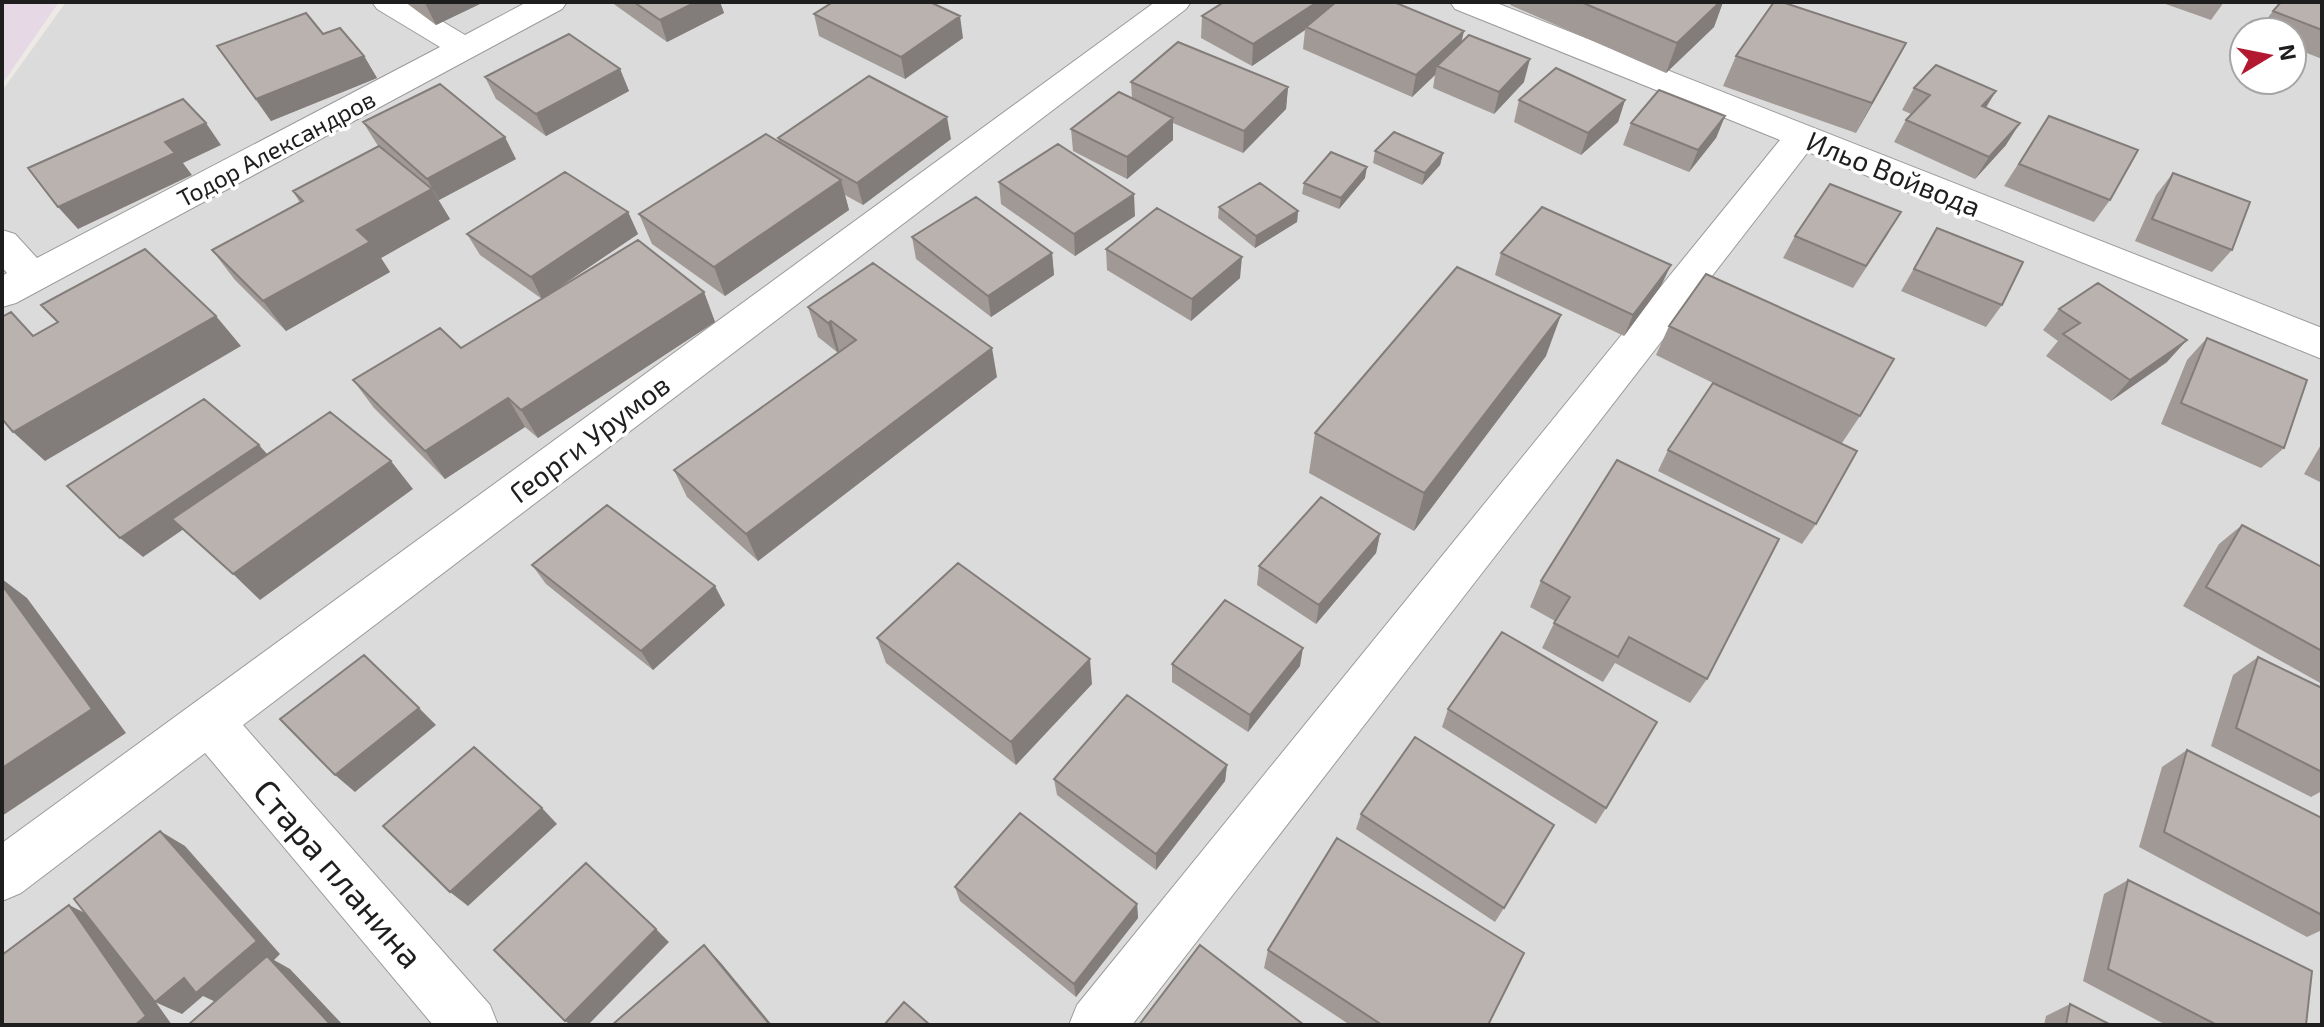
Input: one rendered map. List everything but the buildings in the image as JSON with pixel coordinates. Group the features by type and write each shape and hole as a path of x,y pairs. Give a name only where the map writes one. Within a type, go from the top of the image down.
{"street":[{"path":"388,2 464,48"},
{"name":"Тодор Александров","path":"17,285 551,2"},
{"name":"Георги Урумов","path":"2,875 1175,2"},
{"name":"Ильо Войвода","path":"1466,2 2322,344"},
{"path":"1097,1025 1802,136"},
{"path":"2,243 17,285"},
{"name":"Стара планина","path":"208,721 470,1025"}],"shaded area":[{"path":"2,2 59,2 2,84"},
{"path":"66,2 2322,2 2322,1025 2,1025 2,91"}]}
